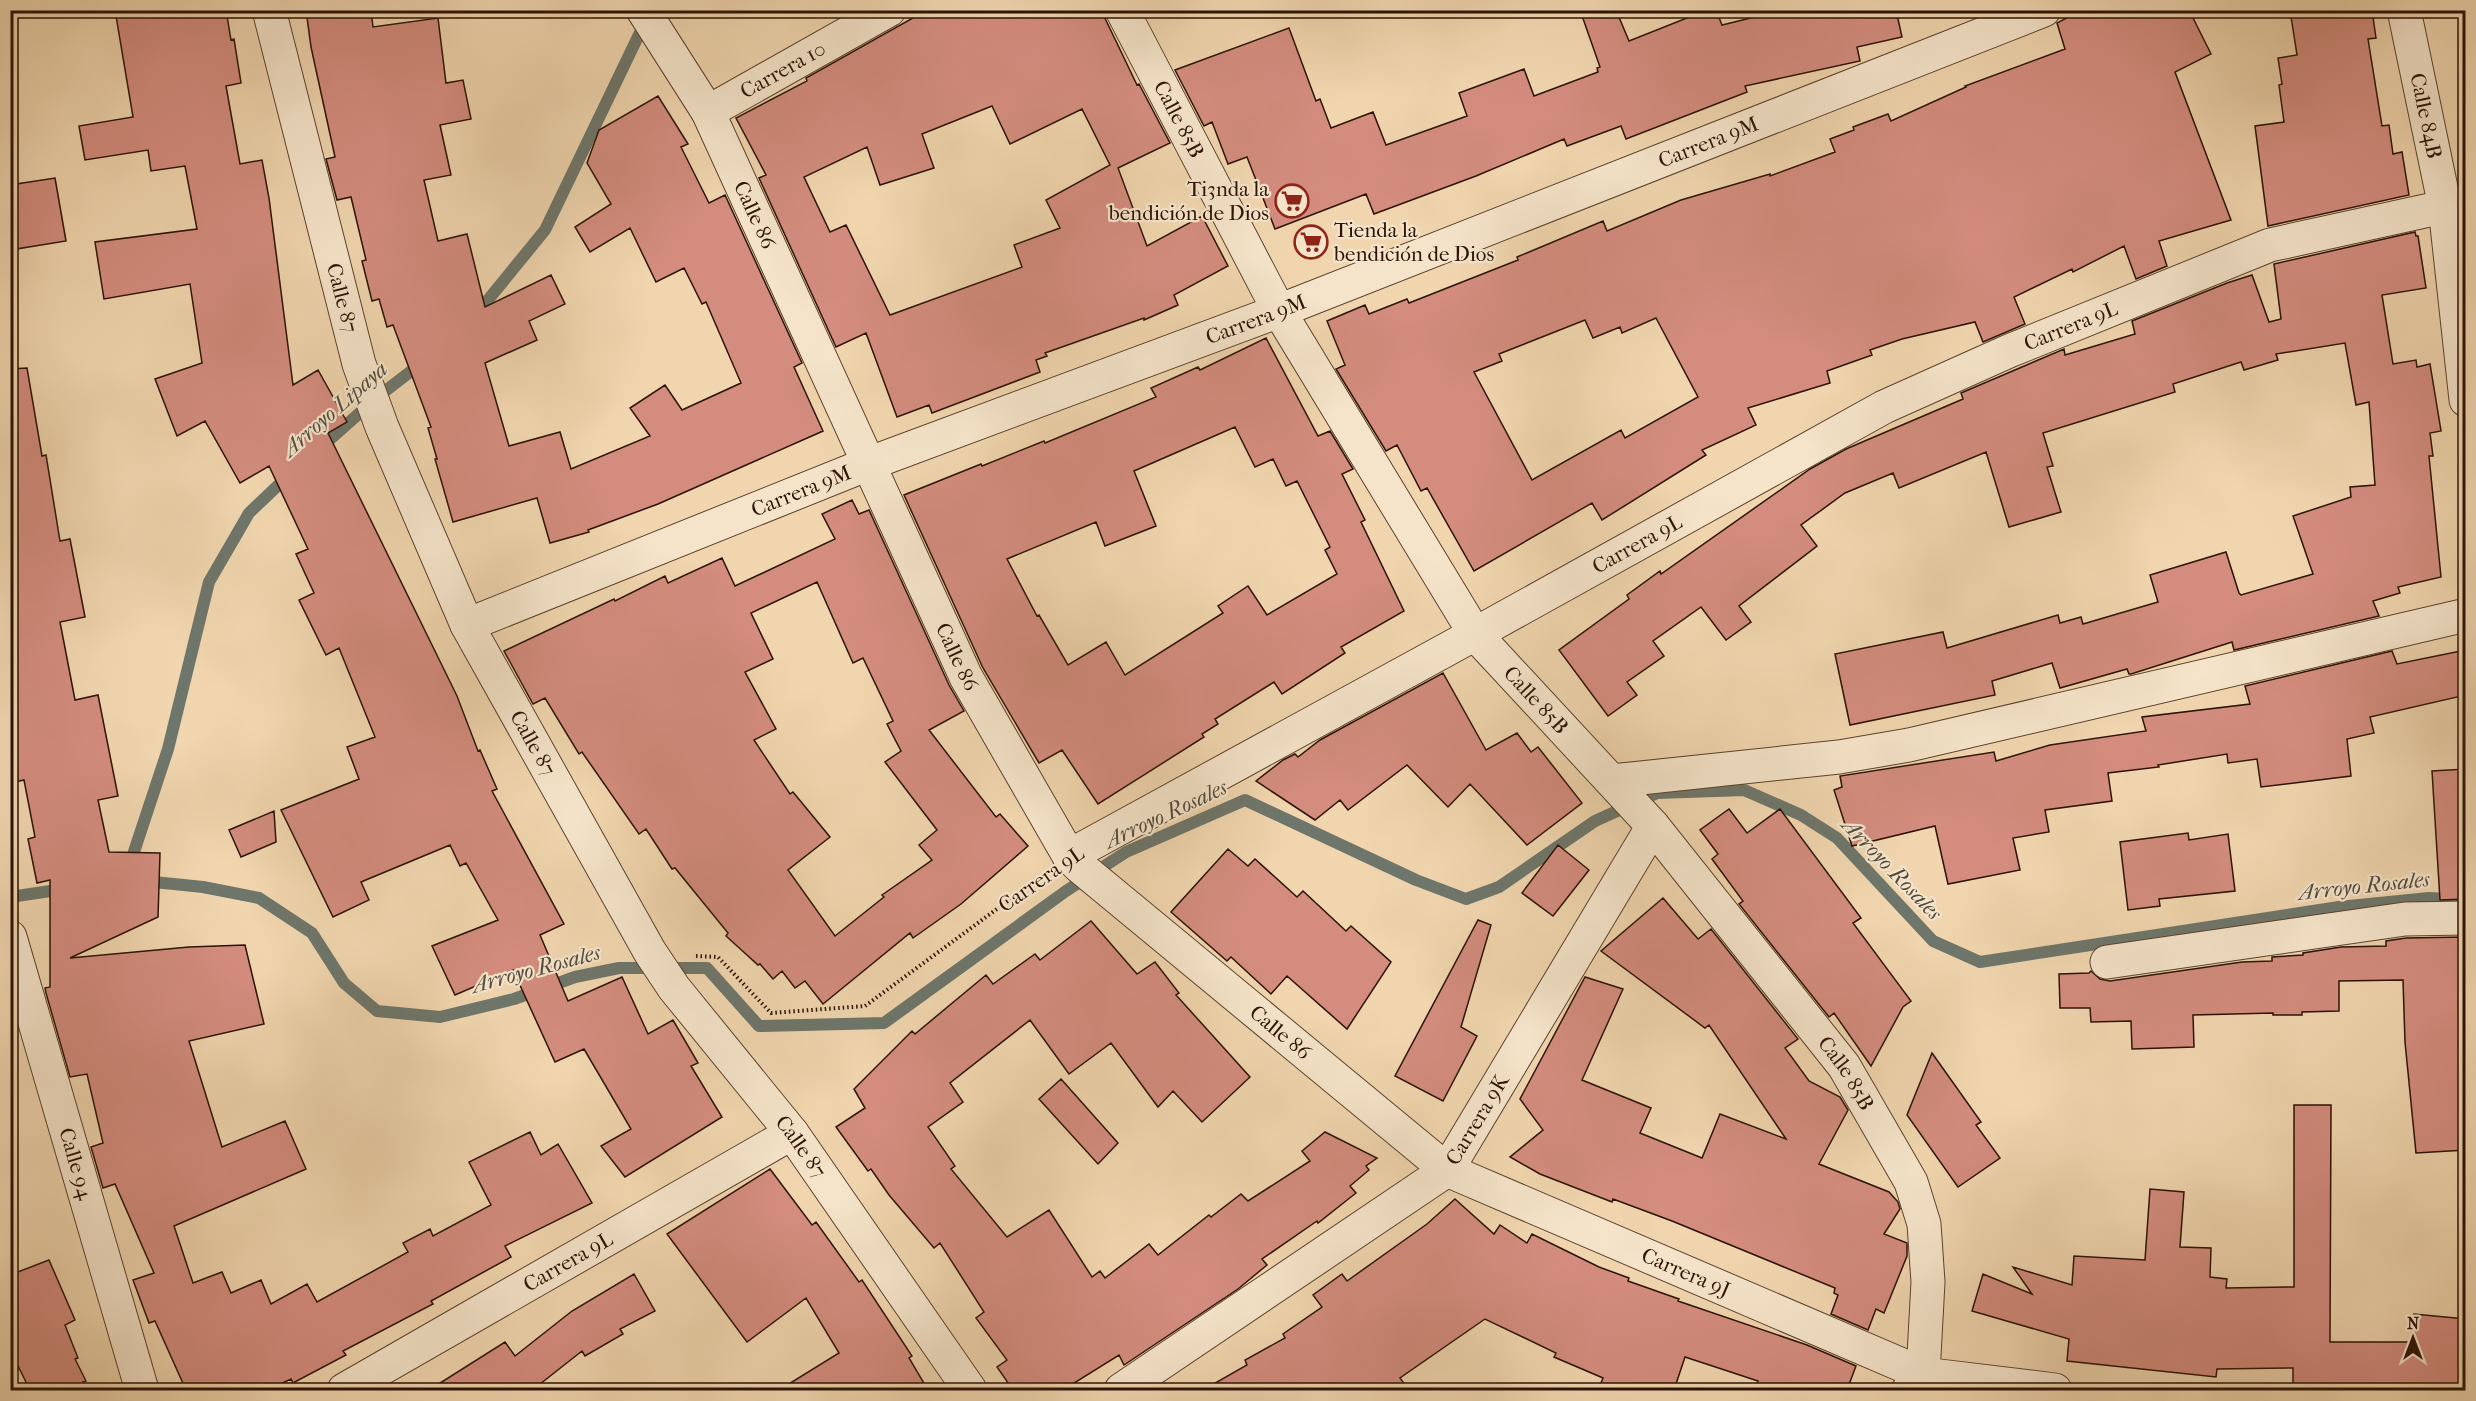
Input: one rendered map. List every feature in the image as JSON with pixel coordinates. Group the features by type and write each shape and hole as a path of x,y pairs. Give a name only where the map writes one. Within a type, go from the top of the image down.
{"street":[{"name":"Calle 87","path":"269,10 364,376 382,427 467,625 652,954 674,988 792,1133 970,1390"},
{"name":"Carrera 10","path":"708,112 889,10"},
{"name":"Calle 85B","path":"1122,10 1279,311 1475,634 1633,804 1844,1066 1911,1182 1924,1224 1928,1282 1915,1382"},
{"name":"Carrera 9M","path":"467,625 868,464 1279,311 2044,10"},
{"name":"Calle 84B","path":"2404,10 2456,205 2466,400"},
{"name":"Calle 86","path":"649,21 708,112 966,677 1074,861 1447,1170"},
{"name":"Carrera 9L","path":"1074,861 1475,634 1884,407 2009,351 2270,245 2456,205"},
{"path":"1633,804 1839,757 1909,745 2466,615"},
{"name":"Carrera 9K","path":"1121,1390 1447,1170 1633,804"},
{"path":"2107,962 2405,919 2466,918"},
{"name":"Calle 94","path":"14,957 142,1390"},
{"name":"Carrera 9L","path":"344,1390 792,1133"},
{"name":"Carrera 9J","path":"1447,1170 1915,1382 2055,1390"}],"path":[{"name":"Carrera 9L","path":"652,954 718,957 771,1013 865,1006 1074,861"}],"building":[{"path":"115,10 226,10 231,40 234,39 241,83 226,86 240,164 262,160 293,385 318,370 347,422 328,433 457,696 478,751 480,750 497,789 492,791 564,924 540,935 568,1001 622,977 648,1034 673,1020 698,1063 691,1066 722,1117 625,1177 601,1146 631,1129 584,1049 555,1062 513,970 455,995 432,946 498,920 466,863 460,866 450,845 361,882 369,900 333,917 281,810 359,779 347,747 375,737 339,648 326,655 299,600 314,593 296,554 308,549 269,466 240,483 205,421 177,436 155,379 202,363 190,284 104,299 95,242 197,229 185,166 151,171 148,150 85,160 79,126 133,117"},
{"path":"306,10 371,10 373,27 438,18 446,83 463,80 471,119 440,125 451,175 424,180 438,241 467,234 485,307 551,275 565,304 529,321 537,340 485,363 509,446 560,432 571,469 650,436 630,408 665,385 682,410 741,383 706,302 702,304 684,268 656,282 630,228 590,252 575,227 611,204 587,163 599,130 658,96 688,144 681,147 709,203 725,195 802,363 794,367 823,431 658,504 588,530 589,532 550,543 537,498 453,522 435,459 437,459 428,428 431,427 393,325 387,327 379,299 372,301 362,261 366,260 351,197 337,200 326,159 335,157 311,47"},
{"path":"927,10 1101,10 1137,85 1139,84 1170,143 1118,168 1147,246 1202,216 1228,266 1174,295 1178,305 1144,320 1144,318 1045,353 1047,356 1036,360 1040,372 932,413 929,405 897,417 866,333 836,347 759,178 766,175 736,118 807,81 806,78","holes":["992,106 1010,144 1082,109 1110,165 1046,200 1060,228 1014,245 1022,267 890,315 846,225 830,232 804,177 867,147 880,185 934,168 922,134"]},
{"path":"1580,10 1616,10 1629,41 1707,10 1716,10 1722,25 1783,10 1896,10 1902,37 1857,47 1860,61 1745,86 1747,92 1626,139 1621,126 1567,146 1564,139 1476,176 1374,214 1366,194 1275,229 1247,157 1228,164 1212,122 1204,126 1175,70 1289,28 1316,101 1320,99 1331,128 1373,112 1386,145 1467,116 1459,93 1524,69 1534,96 1598,72 1597,68 1600,67"},
{"path":"2081,10 2189,10 2211,54 2175,72 2231,220 2159,241 2167,266 2136,279 2124,246 2073,272 2072,269 2014,297 2025,324 1983,342 1975,322 1902,339 1870,350 1872,355 1827,371 1830,383 1748,408 1756,425 1702,450 1706,455 1602,520 1592,503 1474,571 1427,488 1421,491 1397,445 1386,451 1336,369 1345,365 1327,321 1365,305 1369,314 1407,299 1409,303 1518,260 1517,257 1603,221 1607,231 1681,200 1770,174 1770,176 1835,152 1830,139 1854,130 1853,127 1888,114 1891,121 1965,86 2065,49 2057,23","holes":["1656,318 1698,397 1625,438 1621,430 1532,480 1474,372 1502,361 1499,354 1585,320 1593,338 1620,327 1622,333"]},
{"path":"2290,10 2372,10 2376,38 2368,39 2382,126 2389,125 2393,154 2402,152 2409,195 2268,226 2255,126 2284,122 2278,58 2297,55"},
{"path":"55,178 66,241 10,250 10,185"},
{"path":"2415,232 2418,236 2426,288 2382,295 2393,364 2416,360 2417,367 2430,364 2441,431 2430,433 2433,456 2429,456 2441,577 2398,587 2400,593 2373,601 2379,616 2234,650 2232,642 2131,674 2127,669 2060,688 2052,663 1992,681 1995,695 1850,725 1835,654 1943,632 1947,648 2058,615 2060,623 2081,617 2083,624 2158,602 2150,575 2226,552 2241,595 2313,574 2293,516 2351,497 2350,487 2375,485 2369,402 2356,405 2345,343 2276,354 2278,360 2244,370 2241,362 2173,384 2175,392 2043,433 2053,466 2047,467 2061,512 2009,527 1986,452 1899,488 1893,473 1845,493 1801,525 1817,546 1739,606 1751,622 1726,640 1701,607 1653,641 1664,656 1627,682 1637,695 1608,716 1559,650 1629,599 1627,595 1660,571 1661,574 1810,469 1846,449 1963,399 1961,393 2064,349 2065,355 2135,334 2132,321 2252,275 2269,322 2281,319 2274,264"},
{"path":"1266,338 1318,436 1330,431 1353,469 1342,474 1365,520 1361,522 1404,611 1341,647 1345,653 1282,694 1274,682 1215,719 1218,724 1202,734 1204,737 1098,804 1062,750 1039,763 983,668 904,495 981,464 982,466 1044,441 1045,443 1156,397 1151,388 1198,367 1200,370","holes":["1235,427 1255,467 1273,459 1286,486 1297,481 1330,547 1325,550 1337,574 1267,615 1248,586 1218,606 1223,613 1125,675 1106,642 1068,665 1039,615 1037,616 1007,559 1096,522 1105,546 1156,526 1134,471"]},
{"path":"27,368 42,456 46,455 60,541 70,539 85,617 60,622 75,700 98,695 118,796 98,800 109,852 160,853 158,917 70,958 189,947 245,945 264,1024 189,1041 222,1147 285,1121 306,1169 174,1226 193,1283 222,1272 231,1293 261,1280 271,1304 307,1284 317,1302 408,1252 403,1243 430,1229 433,1236 491,1205 469,1162 530,1132 541,1155 558,1144 592,1203 505,1246 511,1257 431,1301 433,1304 343,1351 346,1355 293,1383 291,1379 268,1390 186,1390 155,1321 149,1323 133,1280 154,1273 115,1184 103,1188 91,1147 103,1143 87,1074 70,1077 46,993 45,988 50,987 50,880 37,883 28,839 35,837 24,780 10,783 10,369"},
{"path":"852,500 859,514 869,510 949,685 964,711 929,730 996,817 1000,814 1028,846 961,904 913,938 910,933 823,1004 805,981 795,988 782,971 773,979 760,964 758,965 726,936 728,933 675,868 672,869 646,829 639,834 582,752 579,754 545,698 533,704 504,651 665,576 668,583 722,558 735,586 835,539 822,514","holes":["817,582 853,663 863,658 893,721 887,724 901,751 885,762 937,830 919,845 932,860 882,895 884,897 835,936 788,870 830,837 793,792 790,794 754,740 776,729 745,672 773,659 751,613"]},
{"path":"2466,650 2466,695 2370,717 2374,733 2347,739 2351,776 2261,787 2257,759 2228,763 2227,754 2158,765 2159,767 2108,773 2112,801 2045,810 2049,832 2013,838 2020,870 1948,884 1935,826 1852,846 1834,790 1842,787 1840,776 1994,752 1996,761 2050,745 2146,731 2142,717 2250,704 2245,686 2392,651 2397,664"},
{"path":"1443,673 1486,750 1517,733 1531,752 1538,747 1582,803 1527,845 1470,784 1448,807 1407,765 1348,810 1340,800 1315,820 1256,781 1283,760 1295,754 1298,757 1320,740"},
{"path":"2466,769 2466,899 2440,900 2432,771"},
{"path":"1729,809 1747,833 1780,809 1861,918 1853,923 1911,1001 1903,1007 1871,1066 1834,1013 1829,1017 1739,904 1743,901 1712,859 1718,854 1700,830"},
{"path":"274,811 276,842 241,857 229,830"},
{"path":"2188,833 2189,840 2228,834 2235,891 2159,899 2160,906 2128,910 2120,842"},
{"path":"1558,845 1589,870 1553,916 1522,893"},
{"path":"1228,849 1248,866 1255,859 1297,897 1303,891 1346,931 1351,926 1391,962 1347,1029 1287,976 1271,994 1231,957 1227,961 1171,912"},
{"path":"1663,898 1698,939 1711,929 1798,1039 1785,1048 1809,1081 1840,1097 1848,1110 1819,1164 1889,1192 1898,1202 1900,1209 1884,1234 1907,1243 1907,1256 1884,1313 1876,1309 1868,1330 1831,1314 1838,1295 1834,1293 1835,1288 1672,1221 1613,1199 1612,1202 1540,1174 1510,1157 1543,1130 1520,1099 1585,977 1623,989 1582,1080 1651,1108 1640,1133 1702,1158 1720,1114 1786,1139 1709,1025 1705,1028 1601,951"},
{"path":"1478,920 1491,925 1461,1027 1477,1036 1443,1101 1395,1076"},
{"path":"1091,921 1137,974 1155,962 1179,993 1176,995 1250,1077 1202,1122 1173,1091 1158,1107 1111,1043 1069,1074 1030,1020 950,1083 963,1102 928,1127 955,1166 951,1169 1007,1237 1049,1210 1092,1277 1100,1271 1105,1278 1149,1244 1158,1255 1209,1215 1211,1217 1241,1194 1248,1201 1310,1161 1302,1151 1325,1132 1377,1158 1366,1166 1369,1170 1350,1186 1356,1193 1318,1223 1317,1221 1262,1259 1267,1265 1238,1289 1124,1365 1119,1355 1063,1390 1013,1390 997,1367 1007,1360 976,1318 984,1312 940,1243 934,1248 889,1195 871,1169 868,1171 836,1127 865,1108 854,1089 912,1031 915,1034 986,975 993,984 1035,954 1040,960"},
{"path":"2466,937 2466,1150 2416,1153 2405,1042 2403,980 2339,981 2339,1011 2302,1012 2302,1015 2273,1015 2273,1013 2193,1015 2194,1047 2132,1049 2131,1021 2091,1022 2090,1008 2060,1008 2059,974 2089,973 2091,971 2100,979 2110,981 2242,962 2272,961 2272,957 2303,955 2303,953 2341,947 2386,946 2386,941 2406,938"},
{"path":"1932,1053 1981,1122 1976,1125 2000,1158 1958,1187 1907,1115"},
{"path":"1061,1079 1118,1143 1098,1164 1039,1099"},
{"path":"2294,1105 2331,1105 2330,1342 2411,1342 2414,1314 2466,1319 2466,1390 2330,1385 2330,1390 2293,1390 2293,1368 2217,1369 2216,1377 2067,1361 2069,1339 1972,1311 1983,1274 2032,1294 2013,1267 2072,1285 2074,1256 2145,1260 2150,1189 2184,1192 2180,1247 2211,1248 2210,1277 2227,1279 2226,1288 2294,1287"},
{"path":"770,1169 812,1225 816,1222 859,1282 862,1280 912,1356 909,1358 928,1390 779,1390 839,1353 806,1298 747,1342 667,1234"},
{"path":"1455,1199 1494,1234 1500,1225 1527,1243 1532,1234 1599,1267 1629,1278 1628,1281 1679,1299 1678,1301 1807,1345 1856,1366 1847,1390 1754,1390 1758,1381 1685,1357 1674,1390 1598,1390 1603,1378 1554,1357 1556,1353 1485,1319 1400,1378 1409,1390 1203,1390 1247,1365 1245,1360 1285,1338 1283,1334 1322,1307 1313,1295 1342,1274 1347,1281 1427,1224"},
{"path":"49,1260 75,1320 65,1325 78,1358 75,1359 86,1381 83,1382 87,1390 30,1390 10,1350 10,1275"},
{"path":"634,1274 655,1311 620,1329 623,1334 585,1356 582,1351 535,1388 537,1390 429,1390 505,1342 515,1356 572,1311"}],"waterway":[{"name":"Arroyo Lipaya","path":"474,317 545,230 646,20"},
{"name":"Arroyo Lipaya","path":"319,449 380,395 423,362"},
{"name":"Arroyo Lipaya","path":"129,867 168,749 209,582 249,513 290,474"},
{"name":"Arroyo Rosales","path":"144,881 203,887 259,898 312,933 344,983 377,1011 440,1017 514,999 575,977 619,968 707,968 759,1026 884,1023 1066,891 1126,852 1245,800 1416,880 1466,899 1499,887 1595,821 1657,793 1744,790 1801,815 1837,838 1933,941 1980,962 2339,907 2429,898 2466,900"},
{"name":"Arroyo Rosales","path":"10,897 64,889"}],"place":[{"name":"Ti3nda la bendición de Dios","path":"1292,201"},
{"name":"Tienda la bendición de Dios","path":"1311,242"}]}
